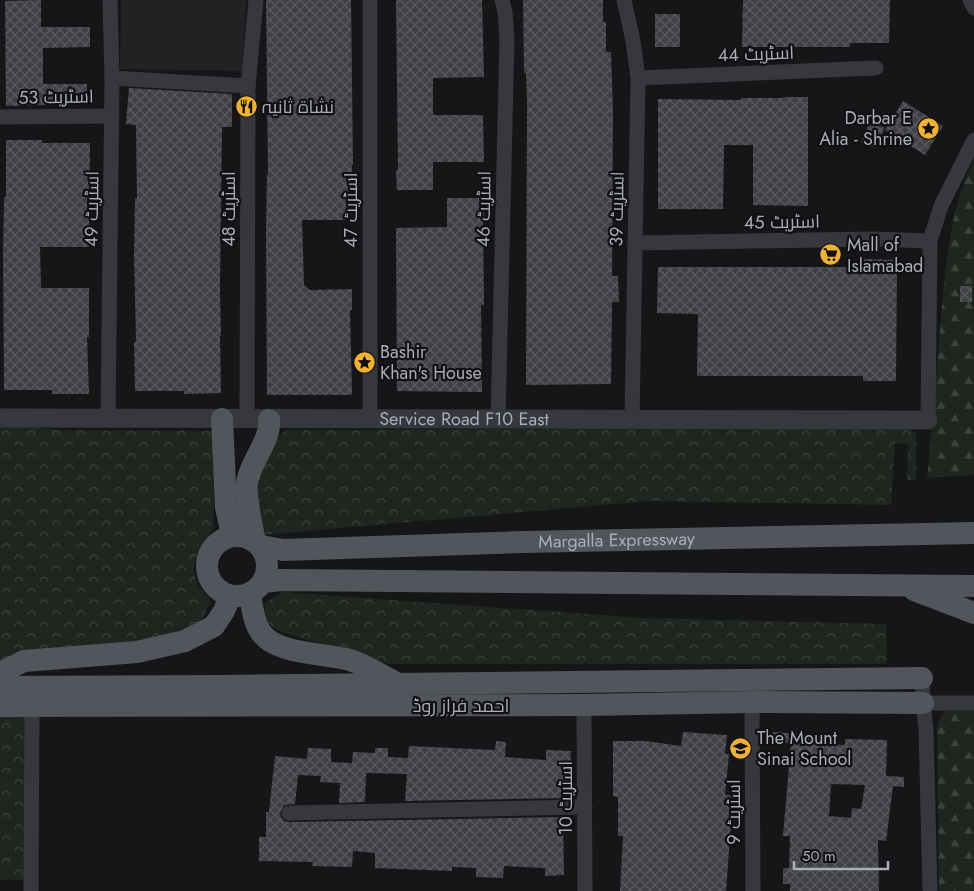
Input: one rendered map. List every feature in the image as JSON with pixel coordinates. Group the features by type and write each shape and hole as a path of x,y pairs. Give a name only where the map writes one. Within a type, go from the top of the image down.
{"main road":[{"path":"222,419 226,507 232,535"},
{"path":"0,673 24,661 137,652 185,641 214,626 224,610 267,577 268,560 258,544 250,518 247,483 261,446 269,431 258,419"},
{"path":"947,534 974,523"},
{"name":"Margalla Expressway","path":"258,544 283,550 523,542 974,533"},
{"path":"258,544 248,537 232,535 217,542 208,556 207,572 214,586 227,595 281,580 974,586"},
{"path":"902,586 974,613"},
{"path":"248,590 255,620 260,632 277,645 303,652 350,660 400,684"},
{"name":"احمد فراز روڈ","path":"0,706 220,696 400,684 922,678"},
{"name":"احمد فراز روڈ","path":"0,687 220,696 584,705 752,702 923,703"}],"street":[{"name":"اسٹریٹ 49","path":"108,418 112,116 110,0"},
{"name":"اسٹریٹ 48","path":"256,0 248,86 258,419"},
{"name":"اسٹریٹ 47","path":"370,0 370,419"},
{"name":"اسٹریٹ 46","path":"498,419 507,39 502,0"},
{"name":"اسٹریٹ 39","path":"624,0 633,41 638,78 632,420"},
{"path":"970,0 974,8"},
{"name":"اسٹریٹ 44","path":"638,78 876,68"},
{"path":"112,78 248,86"},
{"name":"اسٹریٹ 53","path":"0,117 112,116"},
{"path":"928,420 930,241 941,206 974,140"},
{"name":"اسٹریٹ 45","path":"635,243 874,239 930,241"},
{"name":"Service Road F10 East","path":"0,418 928,420"},
{"path":"922,678 926,729 930,891"},
{"name":"اسٹریٹ 9","path":"752,702 753,891"},
{"path":"923,703 974,703"},
{"name":"اسٹریٹ 10","path":"584,705 586,891"},
{"path":"31,891 32,706"},
{"path":"289,812 585,807"}],"shaded area":[{"path":"121,0 246,0 242,71 120,69"}],"green space":[{"path":"974,159 974,475 927,478 949,243 958,200"},
{"path":"0,426 58,430 213,431 214,527 201,548 194,569 199,586 211,602 202,619 181,635 0,661"},
{"path":"909,428 916,434 916,480 907,480 908,444 895,443 891,505 649,501 261,535 253,486 278,436 285,430"},
{"path":"282,592 644,618 886,624 887,664 389,664 284,633 270,625 265,614 265,603"},
{"path":"0,706 32,706 31,880 0,880"},
{"path":"949,710 974,710 974,891 939,891 937,727 942,713"}],"building":[{"path":"41,0 41,27 90,27 90,47 43,48 43,84 87,84 87,104 6,106 5,1"},
{"path":"266,0 351,0 353,165 350,220 302,220 304,285 310,290 352,289 352,310 350,310 352,395 267,395 266,232 268,174"},
{"path":"396,0 482,0 484,77 433,78 433,113 434,115 483,115 484,162 433,162 433,190 397,190"},
{"path":"523,0 603,0 603,22 606,22 606,52 611,52 613,110 612,276 618,276 619,302 612,302 611,384 526,385 527,102 526,73 524,73"},
{"path":"743,0 890,0 889,43 850,43 850,47 742,47"},
{"path":"655,14 680,14 680,47 655,47"},
{"path":"129,88 232,94 232,127 222,127 221,393 184,394 184,391 135,391 134,256 135,198 137,198 136,125 126,124"},
{"path":"808,97 808,206 753,205 753,145 724,145 723,209 658,209 658,99 741,100 741,98"},
{"path":"903,101 943,126 925,155 885,130"},
{"path":"870,122 885,128 875,148 861,142"},
{"path":"6,140 42,140 42,143 90,143 89,247 40,247 41,288 89,288 89,337 87,337 89,394 52,394 52,390 4,390 3,255"},
{"path":"447,198 484,198 484,305 481,305 482,392 397,391 396,228 447,227"},
{"path":"864,259 897,260 896,381 863,381 863,376 697,376 698,314 657,313 658,267 864,267"},
{"path":"960,286 972,286 972,302 960,302"},
{"path":"683,732 727,735 725,754 729,754 725,795 733,795 726,891 620,891 623,836 618,836 618,797 613,796 613,741 646,741 681,746"},
{"path":"773,732 816,735 816,743 845,745 845,739 887,740 886,776 904,777 904,787 893,786 886,841 878,840 879,891 790,891 790,884 783,884 783,868 789,868 790,836 783,836 791,743 772,742","holes":["831,784 865,785 861,809 852,808 851,818 829,816"]},
{"path":"496,741 506,742 505,757 546,760 546,750 571,751 569,798 405,801 407,774 366,773 365,802 339,803 340,783 320,782 321,776 298,775 295,804 284,805 280,813 281,817 284,821 289,822 563,817 564,875 545,876 545,868 504,866 503,878 476,877 476,868 452,867 452,871 375,868 375,853 353,851 352,867 312,866 313,862 259,861 259,837 266,837 266,812 269,812 275,756 307,759 308,748 331,749 331,762 352,763 353,752 375,753 375,748 388,748 388,757 408,758 409,746 495,750"}],"place":[{"name":"نشاۃ ثانیہ","path":"246,107"},
{"name":"Darbar E Alia - Shrine","path":"928,128"},
{"name":"Mall of Islamabad","path":"831,255"},
{"name":"Bashir Khan's House","path":"364,362"},
{"name":"The Mount Sinai School","path":"741,748"}]}
